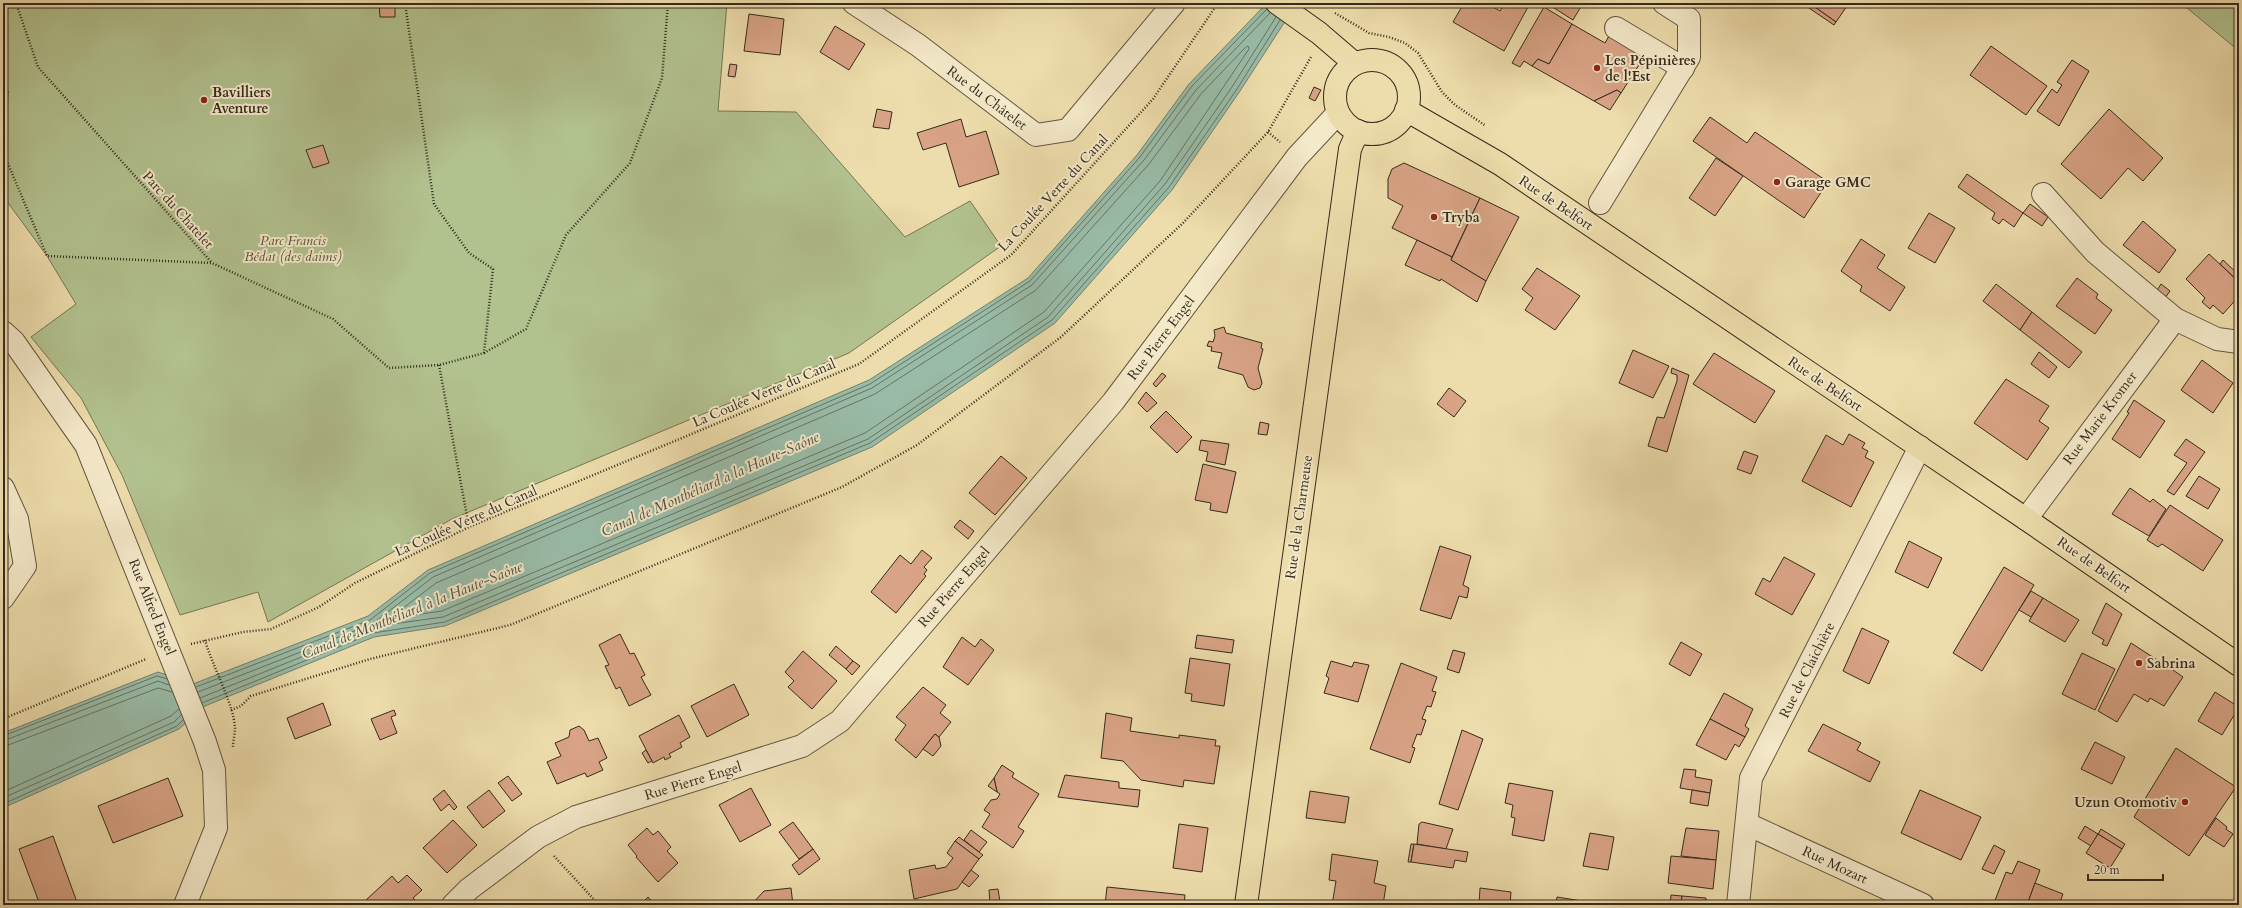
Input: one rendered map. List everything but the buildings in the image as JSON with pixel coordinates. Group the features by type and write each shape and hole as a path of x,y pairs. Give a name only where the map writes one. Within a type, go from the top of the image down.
{"main road":[{"path":"1277,3 1317,32 1354,64"},
{"path":"1366,59 1379,60 1396,69 1407,84 1409,97 1406,110 1401,120 1392,128 1375,134 1358,131 1350,127 1338,114 1335,102 1336,85 1345,70 1354,64 1366,59"},
{"name":"Rue de Belfort","path":"1406,110 1482,153 2026,519 2239,665"},
{"name":"Rue de la Charmeuse","path":"1246,905 1350,149 1358,131"}],"street":[{"name":"Rue du Châtelet","path":"854,3 918,45 1036,135 1068,130 1174,3"},
{"path":"1600,204 1689,57 1689,20 1664,3"},
{"path":"1616,28 1683,68"},
{"name":"Rue Pierre Engel","path":"453,905 469,889 538,838 576,817 802,746 840,721 1114,402 1298,157 1338,114"},
{"path":"2043,194 2095,252 2174,319 2217,339 2239,342"},
{"name":"Rue Marie Kromer","path":"2026,519 2174,319"},
{"name":"Rue Alfred Engel","path":"3,332 14,342 86,445 172,657 214,770 216,828 185,905"},
{"name":"Rue de Claichière","path":"1738,905 1752,778 1920,448"},
{"path":"3,488 17,519 26,566 3,598"},
{"name":"Rue Mozart","path":"1747,824 1923,905"}],"path":[{"name":"Parc du Chatelet","path":"16,3 38,66 212,263"},
{"path":"405,3 434,204 469,253 493,269 484,353"},
{"path":"212,263 333,319 389,368 439,366 484,353 526,329 566,235 630,163 662,78 668,3"},
{"name":"La Coulée Verte du Canal","path":"231,710 205,640 271,629 319,607 355,583 468,527 859,364 1012,254 1153,99 1218,3"},
{"path":"235,727 231,710 241,706 251,696 370,659 510,625 842,487 918,445 1061,337 1183,223 1268,132 1312,56 1317,32 1325,7 1370,33 1390,37 1405,44 1418,53 1442,92 1455,105"},
{"path":"3,84 8,91 3,146"},
{"name":"Parc du Chatelet","path":"3,152 48,256 212,263"},
{"path":"439,366 468,527"},
{"path":"3,719 172,657"},
{"path":"538,838 599,905"}],"green space":[{"name":"Parc Francis Bédat (des daims)","path":"3,3 727,3 718,111 796,112 905,237 970,201 1001,246 849,353 452,519 268,622 258,592 180,615 122,475 81,398 31,337 76,304 47,256 3,196"},
{"path":"2181,3 2239,3 2239,51"}],"water":[{"name":"Canal de Montbéliard à la Haute-Saône","path":"1267,3 1297,3 1240,91 1172,190 1055,323 872,447 445,626 374,637 205,706 179,729 3,808 3,733 158,672 193,684 368,616 428,570 869,380 1028,278 1137,155 1189,84"}],"place":[{"name":"Les Pépinières de l'Est","path":"1597,68"},
{"name":"Bavilliers Aventure","path":"204,100"},
{"name":"Garage GMC","path":"1777,182"},
{"name":"Tryba","path":"1434,217"},
{"name":"Sabrina","path":"2139,663"},
{"name":"Uzun Otomotiv","path":"2185,802"}]}
